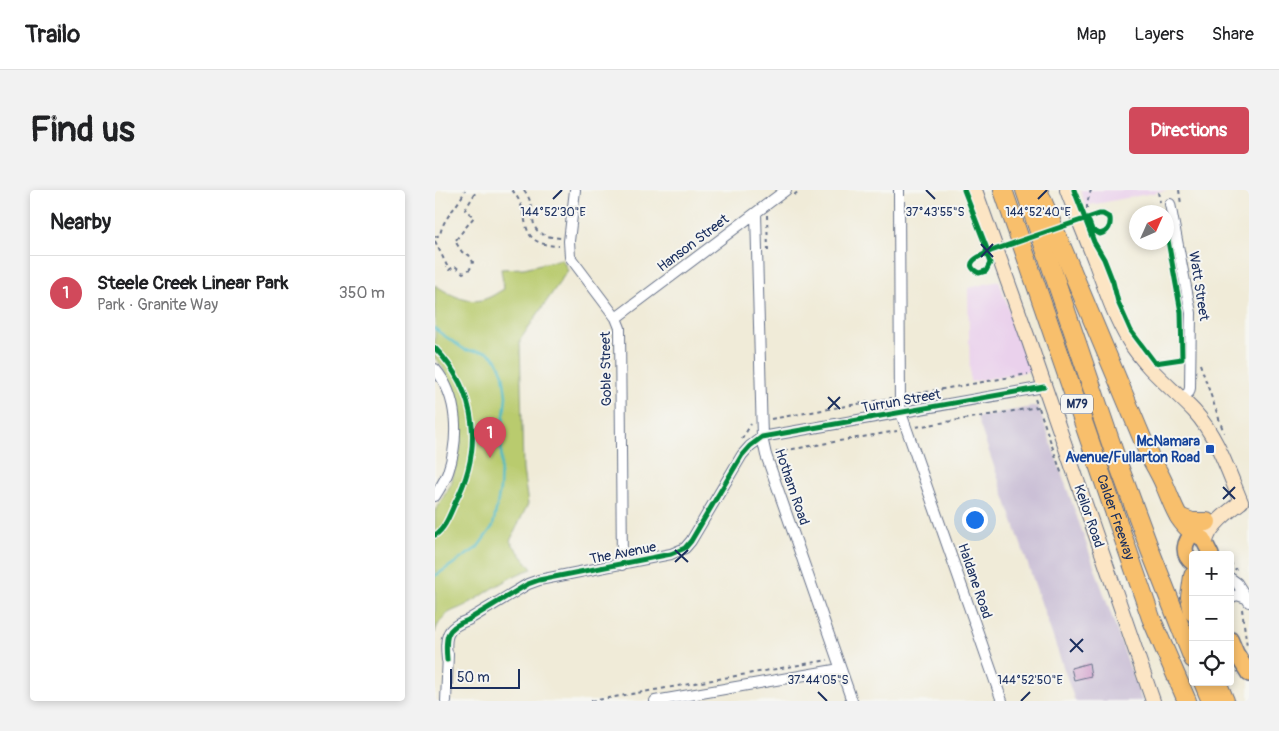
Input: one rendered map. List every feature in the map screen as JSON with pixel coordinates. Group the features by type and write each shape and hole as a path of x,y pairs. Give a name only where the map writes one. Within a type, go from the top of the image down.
{"highway":[{"name":"Calder Freeway","path":"1003,190 1151,618 1187,701"},
{"name":"Calder Freeway","path":"1025,190 1116,458 1189,649"},
{"path":"1038,190 1142,439 1166,487 1177,515 1185,526 1203,541"},
{"path":"1151,618 1177,701"},
{"path":"1205,686 1211,701"},
{"path":"1219,686 1225,701"}],"main road":[{"name":"Keilor Road","path":"975,190 1041,387 1153,701"},
{"path":"1067,190 1106,292 1125,333 1145,362 1195,412 1219,449 1241,502 1225,514 1203,541"},
{"path":"1203,541 1225,514"},
{"path":"1189,559 1185,550 1187,540 1203,541"},
{"path":"1231,641 1238,658 1249,674"}],"street":[{"name":"Goble Street","path":"575,190 569,257 616,318 620,328 622,565"},
{"name":"Hanson Street","path":"616,318 786,190"},
{"name":"Haldane Road","path":"899,190 901,413 1002,701"},
{"name":"Watt Street","path":"1175,205 1191,313 1190,388 1189,392 1181,400"},
{"name":"Hotham Road","path":"756,213 761,422 765,454 851,701"},
{"path":"435,369 449,394 453,408 455,442 447,474 435,496"},
{"name":"Turrun Street","path":"762,437 1041,387"},
{"name":"The Avenue","path":"446,701 447,660 445,640 450,629 528,584 539,580 622,565 671,554 685,548 743,455 750,446 762,437"},
{"path":"1234,581 1247,600"},
{"path":"1234,596 1237,595 1247,600"},
{"path":"655,701 701,697 840,669"}],"path":[{"path":"465,190 462,198 443,222 441,234 435,239 449,270 455,266 463,273 470,269 473,262 471,258 462,252 455,241 474,217 465,210 477,190"},
{"path":"512,190 521,202 529,235 540,243 564,246"},
{"path":"524,190 531,202 533,225 536,231 546,236 565,238"},
{"path":"1083,214 1087,222 1087,202 1091,190"},
{"path":"1175,205 1179,190"},
{"path":"988,256 990,263 988,269 983,274 976,272 972,265 977,256 1103,214 1109,218 1110,226 1106,232 1097,233"},
{"path":"1155,363 1182,359"},
{"path":"1199,362 1225,436"},
{"path":"907,395 1034,373"},
{"path":"765,454 898,431 906,426 912,425 914,427 1038,407 1035,398 1041,387"},
{"path":"742,440 747,432 767,419 893,398"},
{"path":"1247,600 1241,603 1247,647"},
{"path":"591,701 829,660"}],"shaded area":[{"path":"1081,190 1168,190 1085,206"},
{"path":"999,281 1030,371 970,382 968,288"},
{"path":"1038,406 1142,701 1075,701 977,417"}],"green space":[{"path":"562,259 568,270 520,340 523,470 528,504 510,541 532,569 514,576 466,605 450,612 440,622 435,633 435,511 451,484 461,445 458,406 442,366 435,358 435,285 465,300 485,299 504,289 501,269 524,268"}],"building":[{"path":"1089,663 1091,676 1074,680 1071,668"}],"waterway":[{"path":"435,328 465,350 488,352 497,360 503,374 506,396 500,489 493,526 477,548 435,576"}],"cycle path":[{"path":"964,190 987,249 986,251 990,263 986,271 979,273 974,269 972,263 978,257 983,255 987,253 991,251 1099,214 1110,218 1108,228 1100,234 1092,230 1089,222"},
{"path":"1074,190 1094,242 1104,259 1118,302 1131,331 1155,363 1182,359 1181,312 1170,250"},
{"path":"435,348 449,365 460,384 468,403 472,422 470,462 464,483 447,521 435,535"},
{"path":"447,660 446,645 448,634 455,626 528,584 539,580 671,554 685,548 742,455 762,437 1044,387"}],"place":[{"name":"McNamara Avenue/Fullarton Road","path":"1210,449"},
{"name":"Steele Creek Linear Park","path":"490,458"}]}
